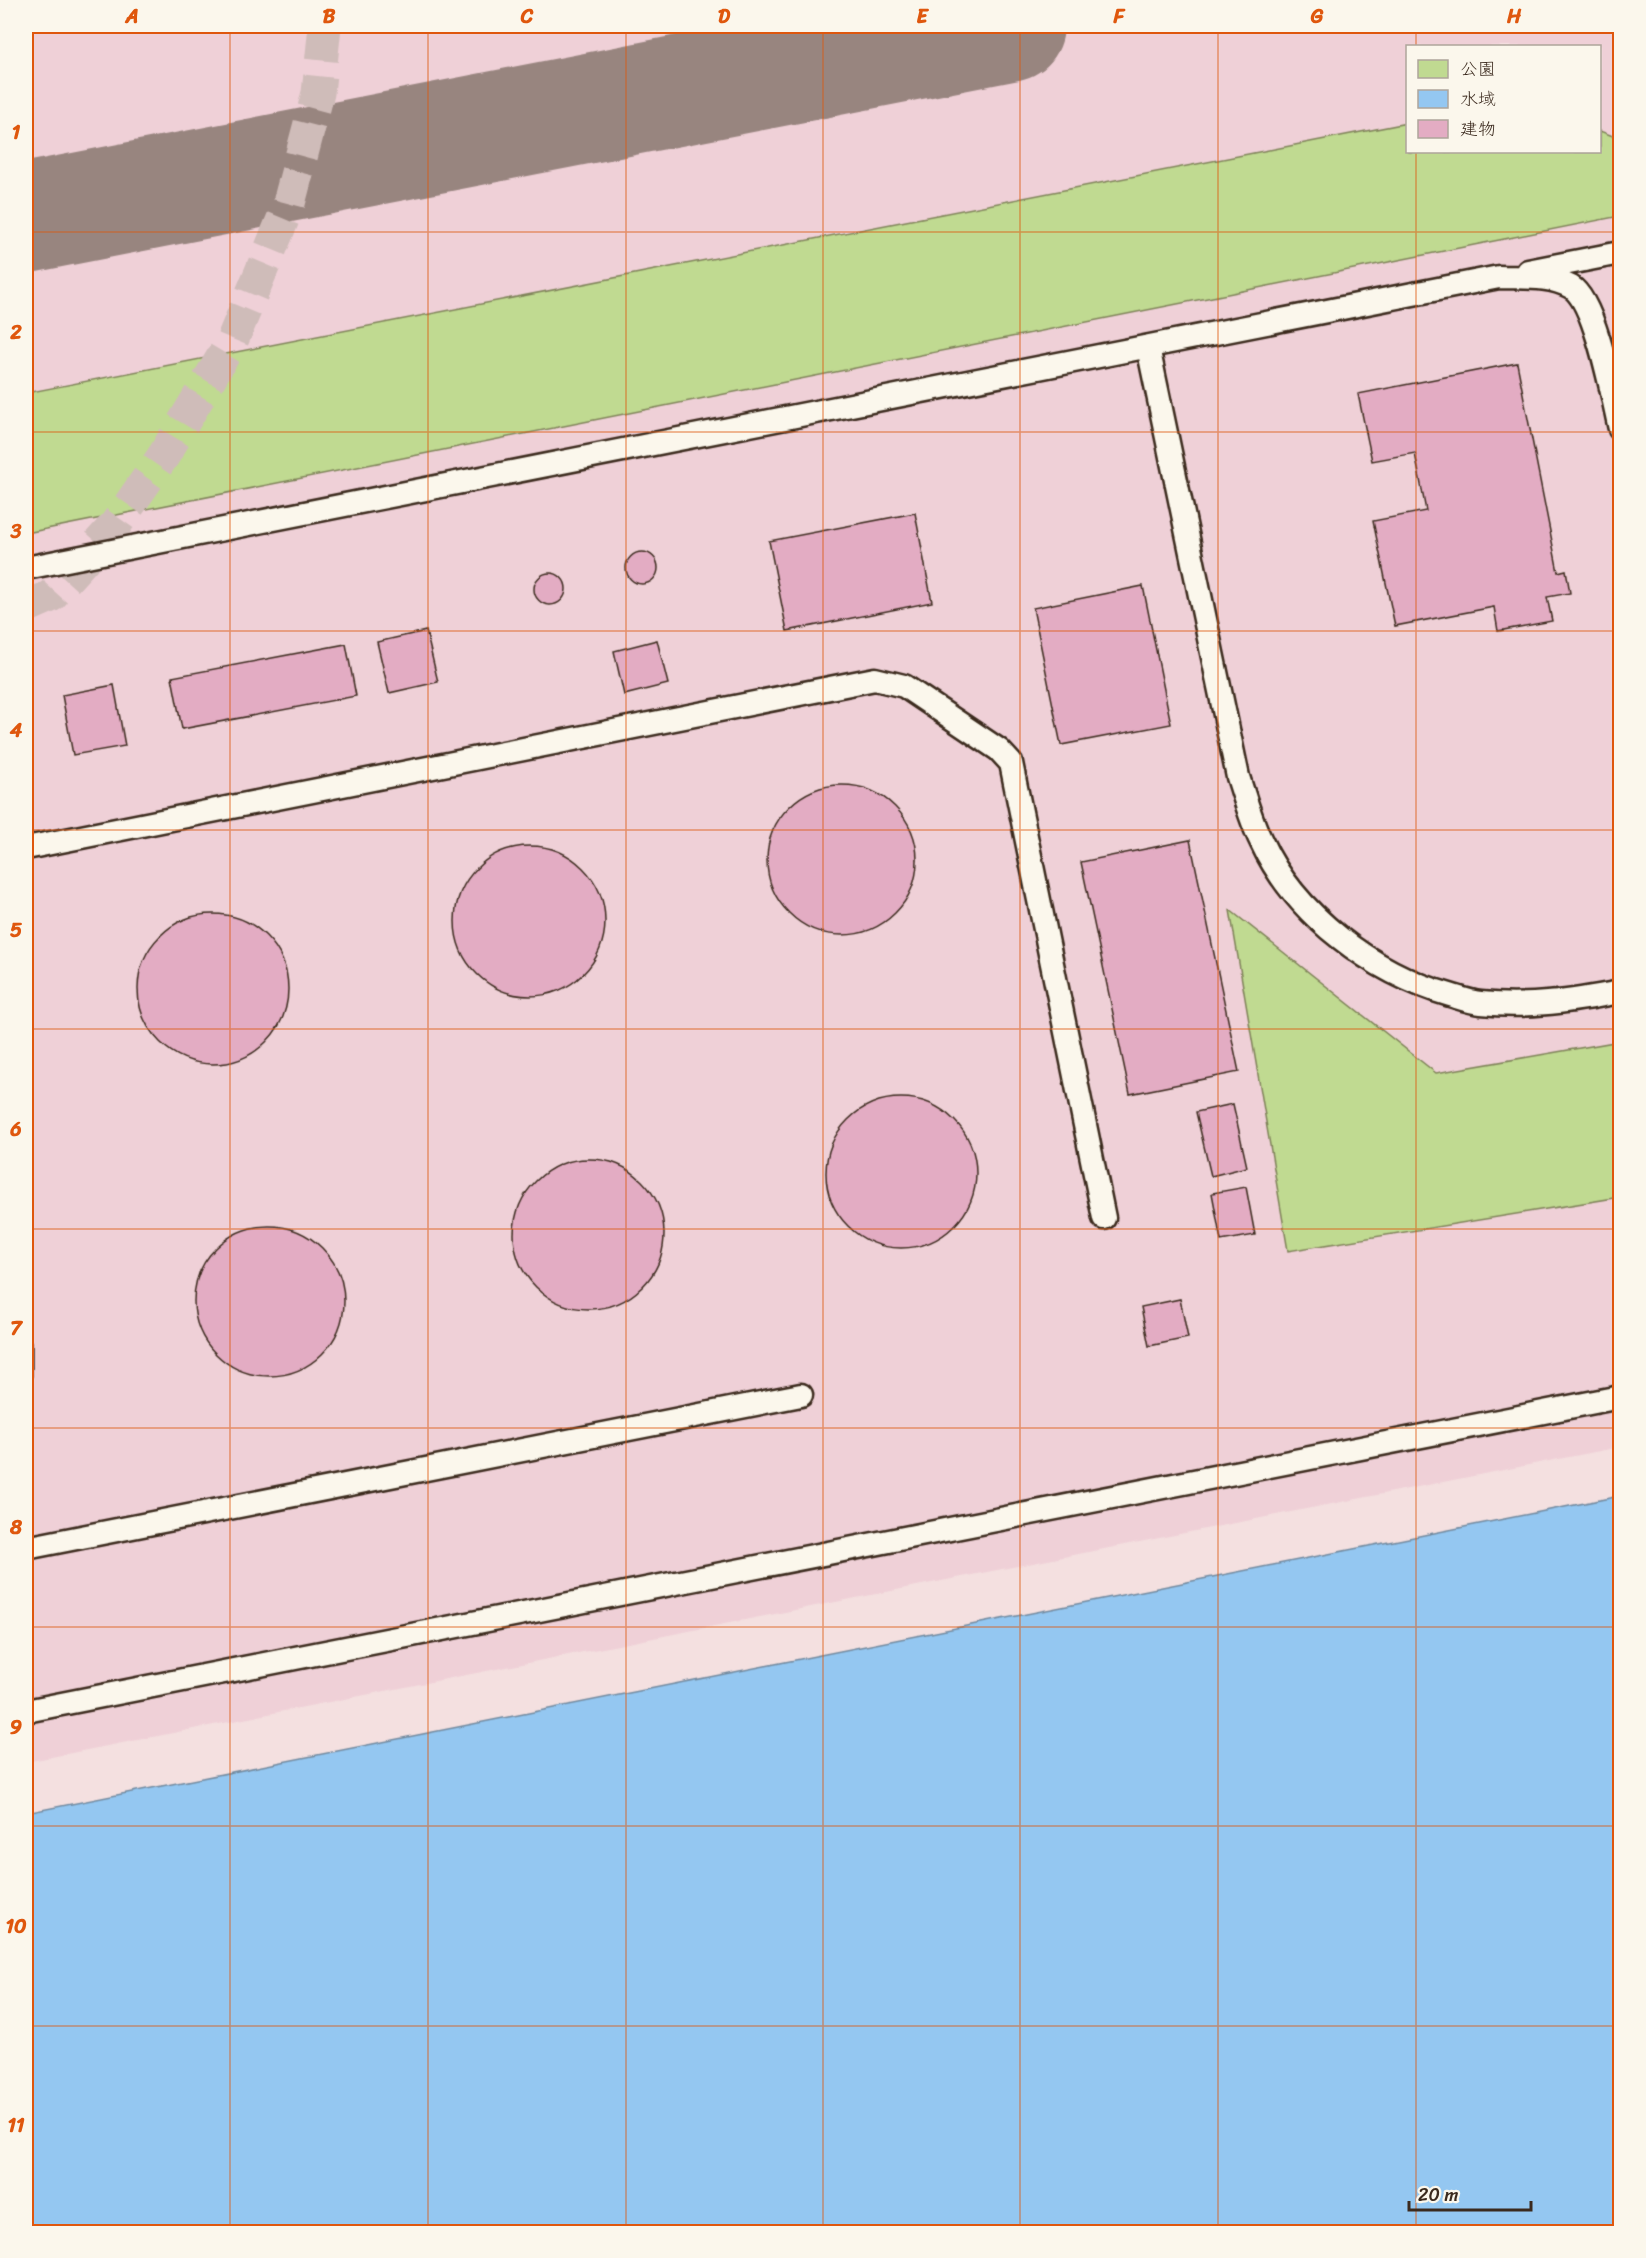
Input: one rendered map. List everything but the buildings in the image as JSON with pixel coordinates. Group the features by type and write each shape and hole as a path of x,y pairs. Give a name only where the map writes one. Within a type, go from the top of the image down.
{"lane":[{"path":"26,568 1620,254"},
{"path":"1498,277 1546,278 1572,288 1588,310 1597,336 1620,429"},
{"path":"1148,347 1238,777 1261,841 1281,874 1308,909 1347,943 1384,969 1428,988 1477,1003 1518,1006 1562,1003 1620,992"},
{"path":"26,848 875,679 904,686 999,750 1011,763 1104,1218"},
{"path":"26,1548 801,1395"},
{"path":"26,1711 1620,1396"}],"shaded area":[{"path":"26,26 1620,26 1620,1447 26,1762"}],"green space":[{"path":"1406,123 1406,153 1601,153 1601,131 1620,140 1620,216 26,533 26,393"},
{"path":"1230,910 1436,1073 1620,1041 1620,1197 1288,1251"}],"water":[{"path":"1620,1496 1620,2232 26,2232 26,1813"}],"taxiway":[{"path":"26,218 1009,26"}],"tunnel":[{"path":"26,607 51,596 116,524 164,455 232,341 288,207 318,93 325,26"}]}
